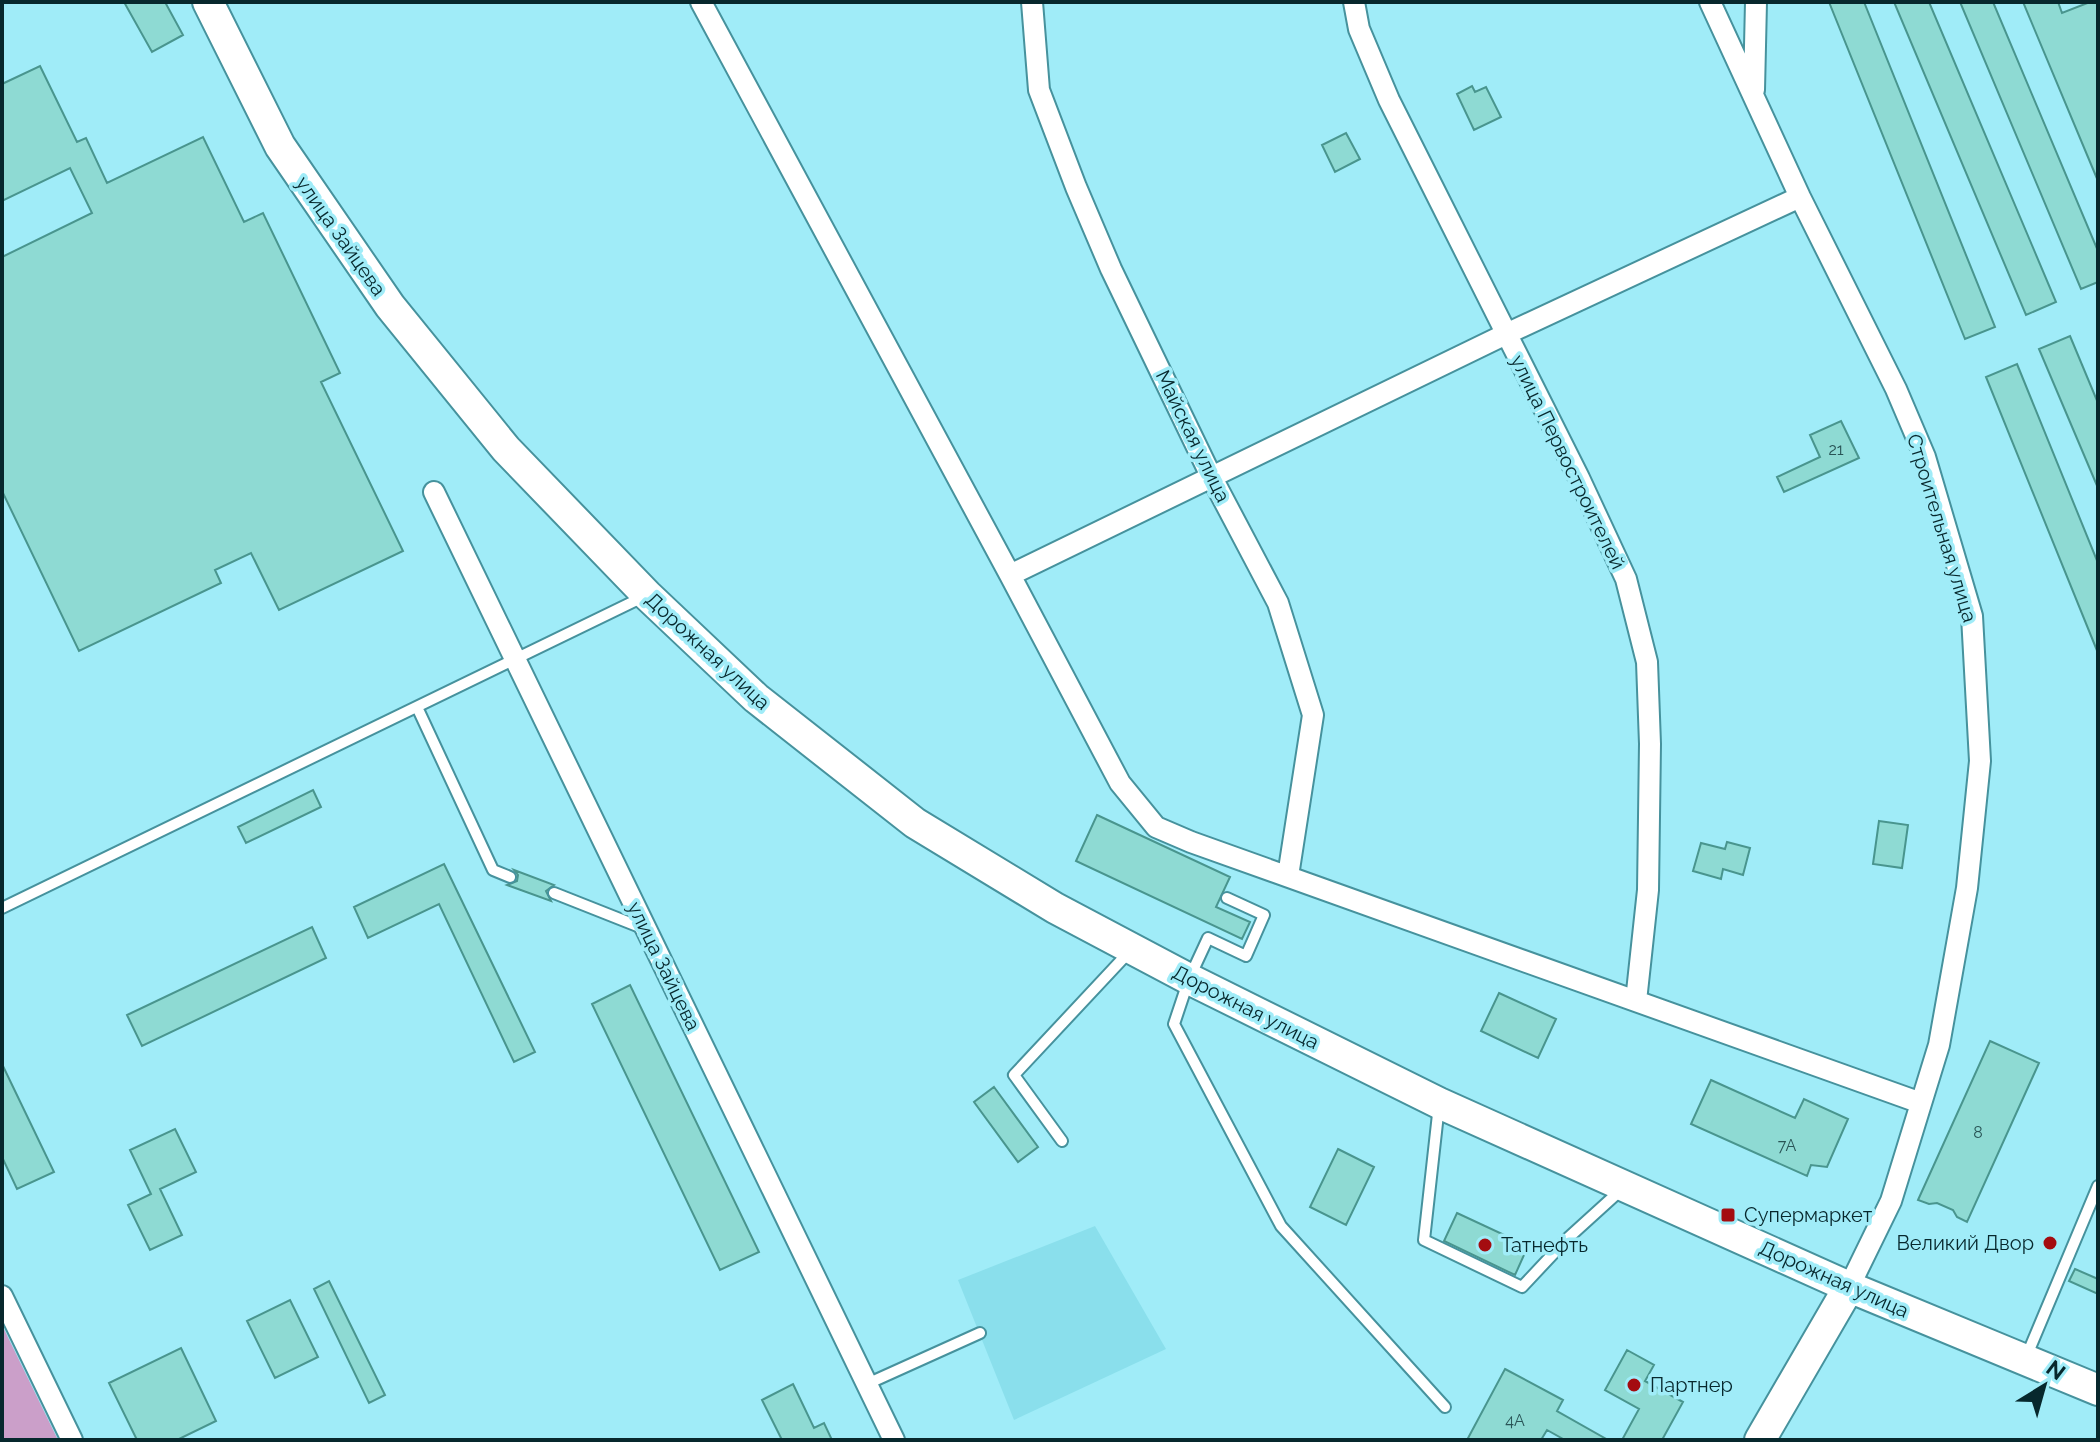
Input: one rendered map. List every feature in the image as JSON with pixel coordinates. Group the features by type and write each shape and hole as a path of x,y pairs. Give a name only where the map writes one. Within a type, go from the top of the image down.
{"street":[{"name":"улица Зайцева","path":"208,2 280,146 390,306 506,449"},
{"path":"701,2 1120,783 1156,827 1921,1103"},
{"name":"Майская улица","path":"1032,2 1039,90 1111,269 1211,476 1278,603 1313,715 1288,876"},
{"name":"улица Первостроителей","path":"1354,2 1359,29 1389,100 1504,335 1579,478 1626,579 1647,662 1650,744 1648,890 1636,1001"},
{"name":"Строительная улица","path":"1710,2 1800,197 1896,389 1925,457 1972,616 1980,761 1967,888 1939,1045 1891,1201 1849,1287 1760,1440"},
{"path":"1754,93 1756,2"},
{"path":"1010,575 1504,335 1800,197"},
{"name":"Дорожная улица","path":"506,449 647,595 756,698 915,823 1055,908 1189,979 1439,1103 1849,1287 2098,1390"},
{"name":"улица Зайцева","path":"434,492 894,1440"},
{"path":"2,1296 72,1440"}],"lane":[{"path":"2,908 647,595"},
{"path":"417,707 493,870 510,877"},
{"path":"554,893 646,929"},
{"path":"1227,898 1264,915 1246,956 1208,938 1189,979 1174,1024 1281,1226 1445,1407"},
{"path":"1062,1141 1014,1075 1132,949"},
{"path":"1439,1103 1424,1240 1522,1287 1568,1238 1624,1186"},
{"path":"2024,1361 2098,1186"},
{"path":"867,1384 980,1333"}],"shaded area":[{"path":"1095,1226 1166,1349 1014,1420 958,1280"},
{"path":"2,1325 58,1440 2,1440"}],"building":[{"path":"124,2 165,2 183,35 152,52"},
{"path":"1829,2 1864,2 1995,327 1965,339"},
{"path":"1894,2 1929,2 2056,302 2026,315"},
{"path":"1960,2 1993,2 2098,251 2098,282 2081,289"},
{"path":"2023,2 2058,2 2062,13 2098,2 2098,181"},
{"path":"40,66 77,142 86,138 107,183 203,137 244,222 263,213 340,373 321,382 403,551 279,610 251,553 215,570 221,583 79,651 2,491 2,257 92,213 70,168 2,201 2,84"},
{"path":"1472,86 1475,92 1486,87 1501,117 1474,130 1457,94"},
{"path":"1346,133 1360,159 1335,172 1322,145"},
{"path":"2070,336 2098,403 2098,488 2039,349"},
{"path":"2017,364 2098,563 2098,653 1986,377"},
{"path":"1841,421 1859,458 1784,492 1777,477 1820,457 1810,435"},
{"path":"313,790 321,807 246,843 238,827"},
{"path":"1097,815 1230,877 1216,907 1250,922 1242,939 1076,861"},
{"path":"1879,821 1908,825 1902,868 1873,864"},
{"path":"1727,842 1750,848 1743,875 1723,869 1721,879 1693,871 1701,843 1725,849"},
{"path":"444,864 535,1052 514,1062 439,904 368,938 354,907"},
{"path":"514,870 554,885 546,891 551,901 507,885 517,881 518,875"},
{"path":"312,927 326,958 142,1046 127,1015"},
{"path":"630,985 759,1252 720,1270 592,1004"},
{"path":"1499,993 1556,1019 1538,1058 1481,1031"},
{"path":"1990,1041 2039,1063 1967,1222 1957,1217 1953,1210 1918,1200"},
{"path":"2,1064 54,1172 17,1189 2,1157"},
{"path":"1711,1080 1795,1118 1804,1099 1848,1119 1827,1167 1811,1165 1807,1176 1691,1124"},
{"path":"994,1087 1038,1147 1018,1162 974,1102"},
{"path":"175,1129 196,1172 160,1189 182,1235 150,1250 128,1205 151,1194 130,1150"},
{"path":"1338,1149 1374,1167 1346,1225 1310,1207"},
{"name":"Татнефть","path":"1457,1213 1528,1246 1515,1275 1444,1241"},
{"path":"2075,1269 2098,1279 2098,1294 2069,1281"},
{"path":"329,1281 385,1395 369,1403 314,1289"},
{"path":"290,1300 318,1357 275,1378 247,1321"},
{"path":"181,1348 216,1421 177,1440 137,1440 109,1383"},
{"path":"1627,1350 1654,1365 1645,1381 1683,1402 1662,1440 1622,1440 1639,1409 1605,1390"},
{"path":"1505,1369 1563,1400 1557,1411 1608,1440 1565,1440 1547,1430 1541,1440 1467,1440"},
{"path":"793,1384 814,1428 824,1423 832,1440 782,1440 762,1400"}],"place":[{"name":"Супермаркет","path":"1728,1215"},
{"name":"Великий Двор","path":"2050,1243"},
{"name":"Татнефть","path":"1485,1245"},
{"name":"Партнер","path":"1634,1385"}]}
